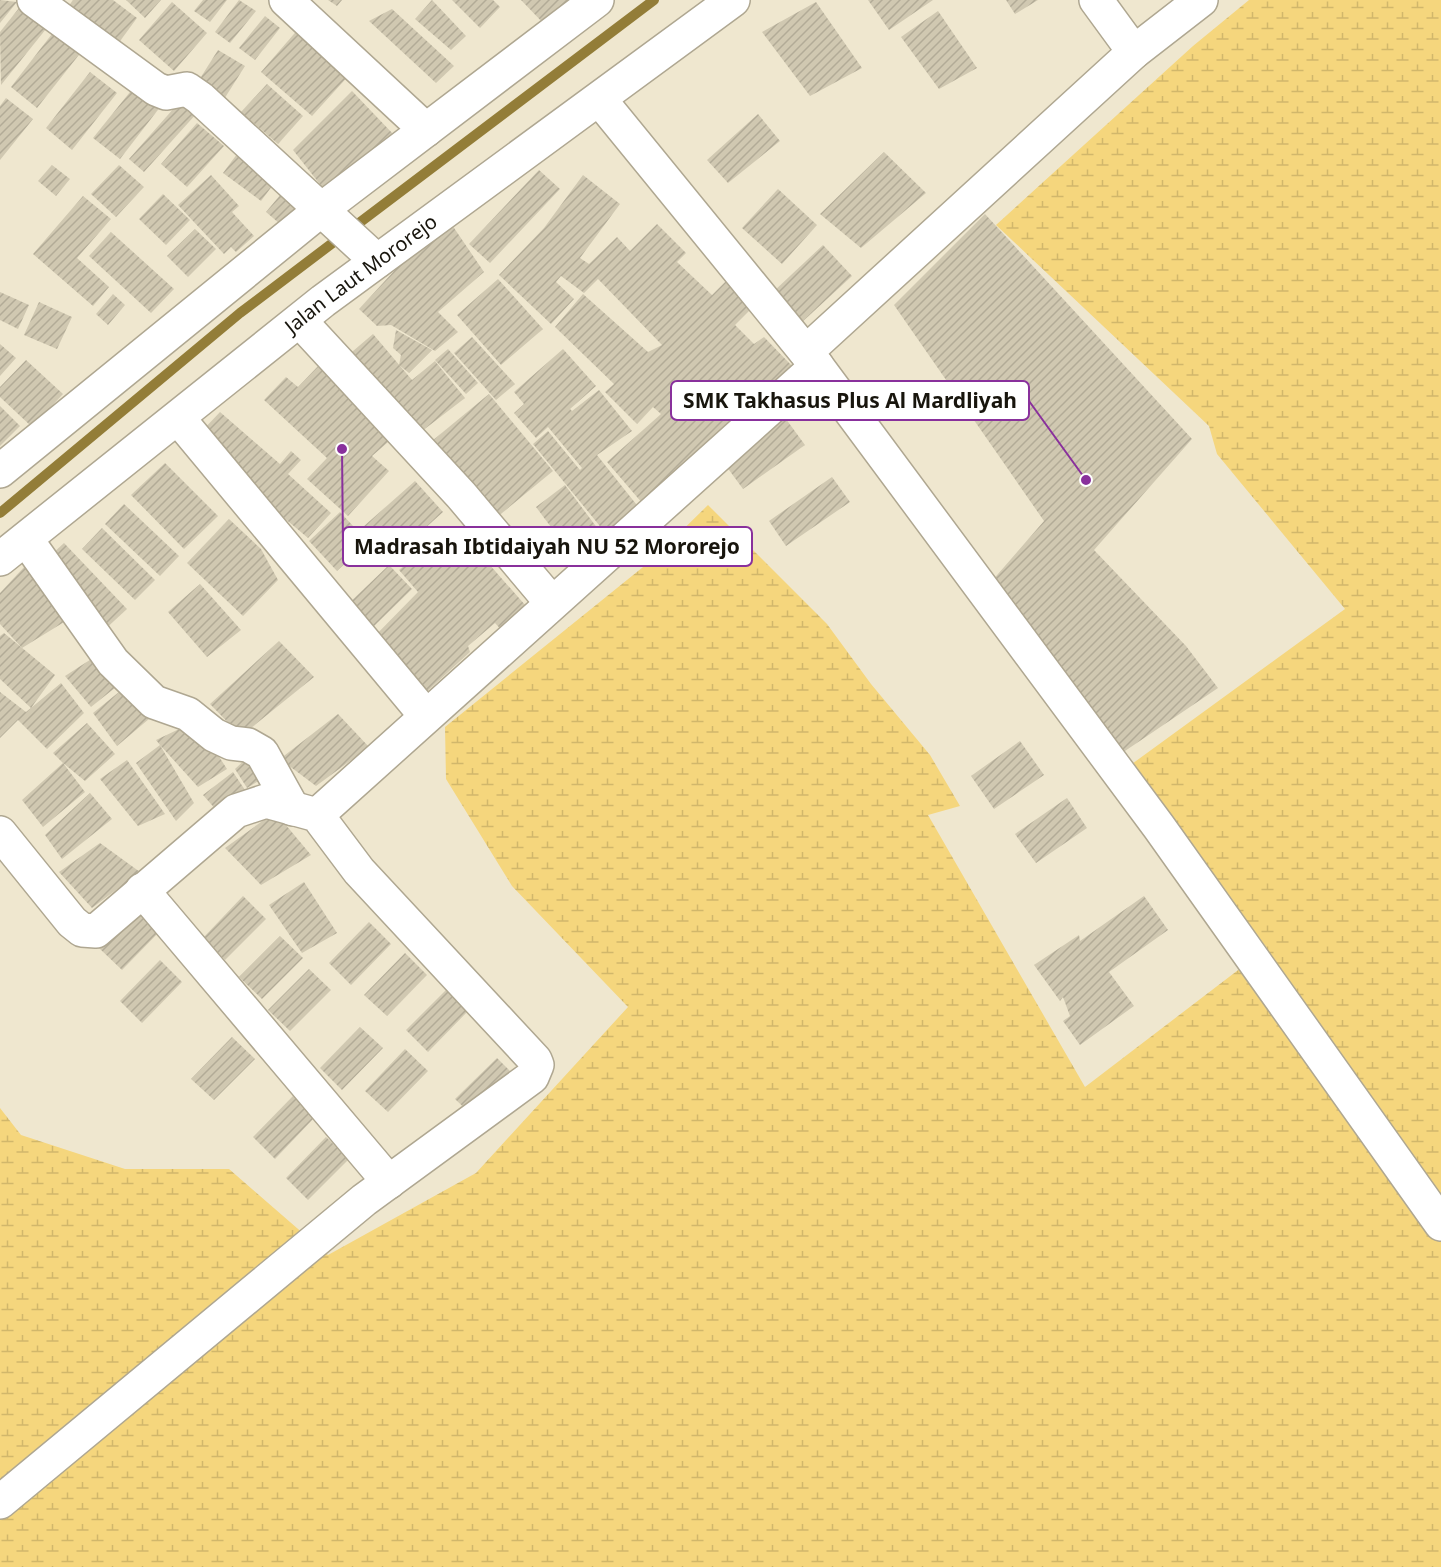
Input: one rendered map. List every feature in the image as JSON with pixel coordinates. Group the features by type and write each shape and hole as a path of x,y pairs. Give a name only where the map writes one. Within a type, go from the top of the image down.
{"street":[{"path":"34,0 156,89 166,93 188,89 200,98 377,261"},
{"path":"286,0 426,130"},
{"path":"0,471 322,209 597,0"},
{"name":"Jalan Laut Mororejo","path":"0,559 377,261 734,0"},
{"path":"1096,0 1134,52"},
{"path":"305,812 426,716 552,603 1134,52 1201,0"},
{"path":"600,100 812,359 1159,827 1441,1224"},
{"path":"300,321 461,495 552,603"},
{"path":"178,418 426,716"},
{"path":"0,1502 389,1182 532,1077 537,1065 520,1043 305,812 262,753 248,745 231,743 214,735 188,714 154,702 113,662 26,539"},
{"path":"0,833 72,922 82,930 96,931 141,890 236,812 266,801 305,812"},
{"path":"141,890 389,1182"}],"green space":[{"path":"1249,0 1441,0 1441,1567 0,1567 0,1108 21,1135 125,1169 229,1169 328,1255 476,1173 628,1007 512,886 446,779 445,727 653,559 708,505 827,624 871,684 930,755 960,806 928,815 1085,1087 1267,948 1125,769 1345,609 1217,454 1209,426 996,225 1193,46"}],"building":[{"path":"0,0 17,2 0,23"},
{"path":"73,0 113,0 137,18 112,52 63,14"},
{"path":"126,0 161,0 145,18"},
{"path":"203,0 227,0 210,22 194,11"},
{"path":"239,0 256,11 230,43 215,32"},
{"path":"328,0 342,0 337,6"},
{"path":"432,0 466,36 451,50 415,19"},
{"path":"452,0 493,0 500,7 480,28"},
{"path":"521,0 574,0 546,26"},
{"path":"868,0 933,0 889,30"},
{"path":"1006,0 1038,0 1015,14"},
{"path":"172,2 207,33 174,71 139,40"},
{"path":"816,2 862,68 810,96 762,32"},
{"path":"19,8 46,29 1,85 0,32"},
{"path":"392,9 454,66 436,83 369,21"},
{"path":"938,11 977,68 939,89 901,37"},
{"path":"265,16 280,28 255,60 239,48"},
{"path":"300,27 352,72 312,116 261,72"},
{"path":"55,30 82,51 37,108 11,87"},
{"path":"218,50 245,66 221,104 194,88"},
{"path":"90,72 117,93 72,150 46,128"},
{"path":"138,82 164,102 120,159 93,138"},
{"path":"267,84 303,116 278,144 241,112"},
{"path":"352,91 394,135 330,197 293,150"},
{"path":"6,98 33,119 0,160 0,106"},
{"path":"182,99 197,113 144,172 129,159"},
{"path":"758,114 780,141 728,183 707,160"},
{"path":"197,123 224,146 187,187 161,164"},
{"path":"243,146 281,174 261,201 223,173"},
{"path":"884,152 926,193 861,248 820,214"},
{"path":"52,165 70,179 56,196 38,181"},
{"path":"119,165 144,187 116,217 91,194"},
{"path":"539,170 560,189 490,263 469,244"},
{"path":"211,175 239,206 232,212 254,236 236,252 231,247 224,254 178,205"},
{"path":"583,175 620,204 580,258 589,264 617,237 630,251 657,224 686,253 677,262 712,295 726,281 752,308 735,325 754,344 764,337 793,367 643,504 607,462 661,414 653,407 637,424 605,392 614,384 555,327 583,294 648,352 662,345 598,279 584,293 561,276 556,282 574,299 551,324 499,275 544,228"},
{"path":"286,188 308,206 287,230 266,212"},
{"path":"778,189 817,225 782,264 742,228"},
{"path":"163,194 190,220 166,245 139,219"},
{"path":"83,196 111,219 77,258 109,287 93,306 33,254"},
{"path":"985,214 1192,439 1094,550 1186,646 1218,688 1122,753 991,582 1044,521 894,305"},
{"path":"450,222 484,272 438,312 458,332 435,351 391,325 377,326 359,309 395,270"},
{"path":"195,229 216,249 188,277 167,256"},
{"path":"111,232 174,289 151,313 89,256"},
{"path":"823,245 852,276 801,323 773,292"},
{"path":"498,279 543,329 501,365 457,315"},
{"path":"0,292 29,305 18,329 0,320"},
{"path":"113,294 125,305 108,325 96,314"},
{"path":"39,302 72,317 57,349 24,335"},
{"path":"396,330 432,350 409,373 399,365 401,355 393,348"},
{"path":"373,334 412,380 435,361 465,398 413,438 339,363"},
{"path":"472,337 515,384 496,400 454,353"},
{"path":"0,344 16,358 0,376"},
{"path":"448,349 478,383 466,394 435,360"},
{"path":"563,349 596,386 570,409 572,411 599,390 632,431 597,455 644,514 612,541 533,444 548,431 580,470 582,468 548,427 536,438 514,413 524,404 514,392"},
{"path":"26,360 63,394 32,427 0,397 0,387"},
{"path":"322,362 395,436 372,456 389,471 348,516 307,479 327,458 264,400 286,377 298,387"},
{"path":"489,394 553,471 496,518 432,441"},
{"path":"0,406 20,426 0,446"},
{"path":"220,412 280,464 291,451 301,460 288,474 331,513 308,538 239,480 202,431"},
{"path":"783,415 805,445 743,489 721,459"},
{"path":"165,463 218,516 184,549 131,495"},
{"path":"832,477 850,502 786,546 769,521"},
{"path":"415,481 443,512 392,558 363,527"},
{"path":"565,485 607,541 577,562 536,507"},
{"path":"124,504 179,556 160,576 105,524"},
{"path":"340,512 368,542 337,571 309,541"},
{"path":"229,519 261,549 278,580 243,616 187,563"},
{"path":"102,528 155,580 135,600 82,549"},
{"path":"446,531 465,553 461,557 474,547 533,614 507,636 495,623 468,646 470,652 421,697 369,642 418,592 399,570"},
{"path":"64,543 127,609 101,633 38,567"},
{"path":"26,565 69,619 22,648 0,624 0,593"},
{"path":"389,565 412,589 368,632 345,607"},
{"path":"200,584 241,630 207,657 168,612"},
{"path":"4,633 55,675 31,708 0,679 0,636"},
{"path":"279,641 314,677 241,736 210,704"},
{"path":"96,656 121,683 91,707 65,676"},
{"path":"61,683 84,713 47,749 18,720 0,738 0,692 26,712"},
{"path":"124,688 156,713 117,746 93,713"},
{"path":"338,714 369,747 316,786 280,759"},
{"path":"196,721 227,769 198,787 156,740"},
{"path":"87,723 115,754 85,781 53,753"},
{"path":"1020,741 1044,775 994,809 971,776"},
{"path":"160,745 194,803 176,821 136,763"},
{"path":"253,752 268,775 247,788 235,769"},
{"path":"127,760 165,814 138,826 100,779"},
{"path":"63,763 85,792 43,827 22,800"},
{"path":"233,772 245,790 218,812 203,795"},
{"path":"90,793 112,819 62,859 45,835"},
{"path":"1067,798 1087,828 1036,863 1015,834"},
{"path":"275,812 311,855 261,885 225,848"},
{"path":"100,843 140,872 92,908 59,872"},
{"path":"304,882 337,933 302,953 269,905"},
{"path":"243,896 266,919 225,960 203,938"},
{"path":"1144,896 1168,930 1109,972 1134,1006 1080,1045 1063,1021 1070,1016 1063,997 1060,1001 1034,965 1079,935 1080,941"},
{"path":"140,907 163,928 122,970 99,948"},
{"path":"369,922 391,944 351,985 329,963"},
{"path":"280,936 303,958 262,999 239,977"},
{"path":"405,953 427,975 387,1016 364,995"},
{"path":"160,960 182,982 142,1023 120,1001"},
{"path":"309,969 331,990 290,1031 268,1010"},
{"path":"447,989 469,1010 428,1052 406,1030"},
{"path":"360,1027 383,1048 342,1090 320,1068"},
{"path":"232,1037 255,1059 214,1100 191,1079"},
{"path":"405,1049 428,1071 388,1112 365,1091"},
{"path":"497,1058 519,1080 478,1121 455,1099"},
{"path":"293,1096 315,1117 275,1159 253,1137"},
{"path":"326,1137 349,1159 308,1200 286,1178"}],"waterway":[{"path":"0,513 240,313 654,0"}],"place":[{"name":"Madrasah Ibtidaiyah NU 52 Mororejo","path":"342,449"},
{"name":"SMK Takhasus Plus Al Mardliyah","path":"1086,480"}]}
